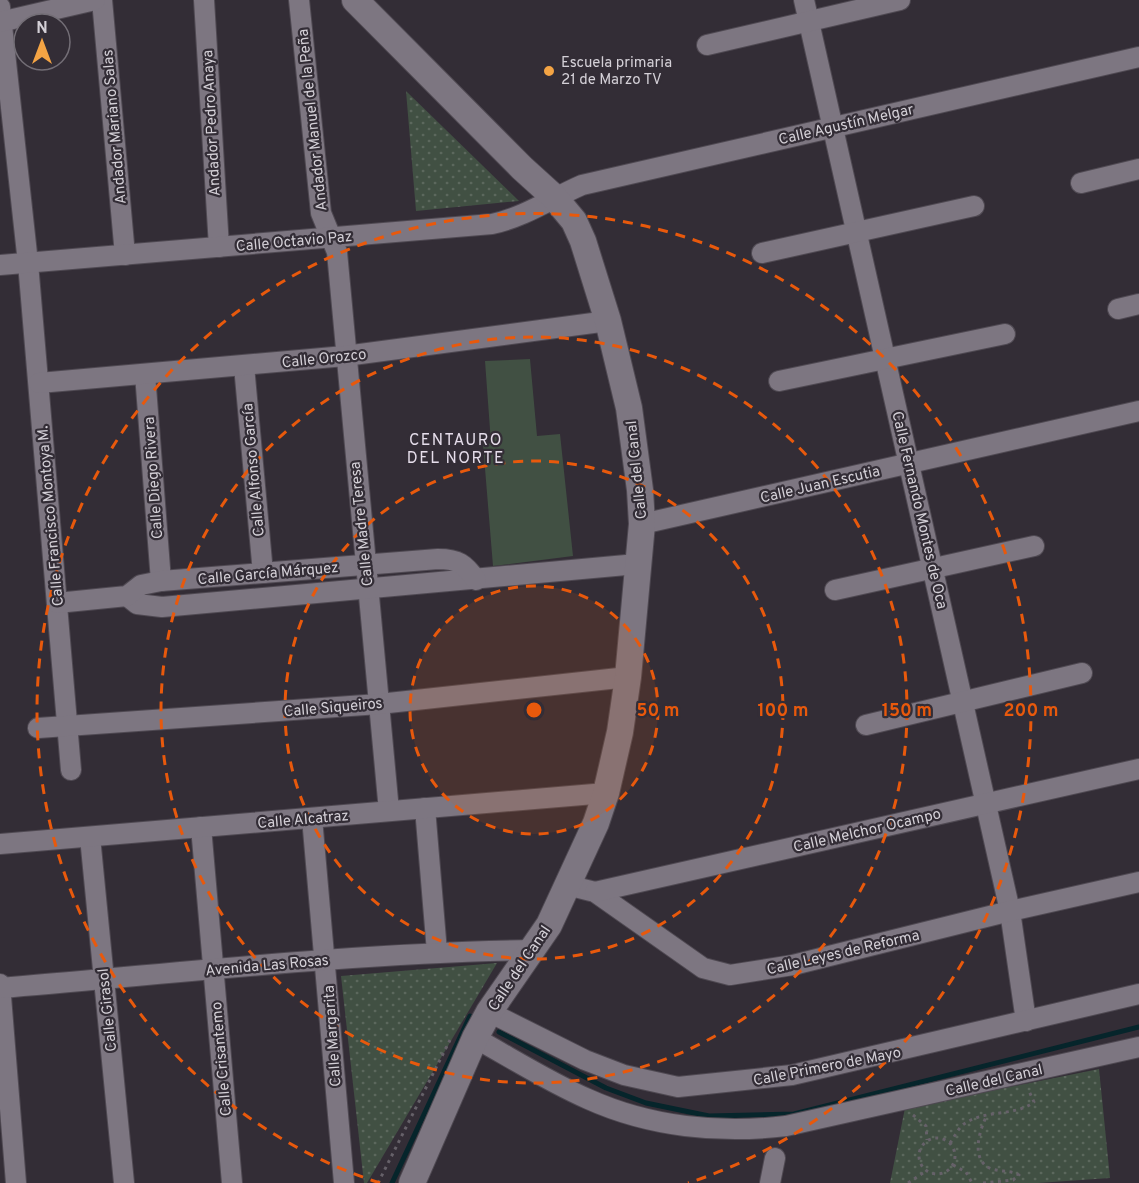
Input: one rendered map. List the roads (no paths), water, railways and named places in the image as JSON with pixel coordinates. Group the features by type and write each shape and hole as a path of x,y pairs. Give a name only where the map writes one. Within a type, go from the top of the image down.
{"street":[{"path":"1,17 94,0"},
{"name":"Andador Mariano Salas","path":"102,0 125,255"},
{"name":"Andador Pedro Anaya","path":"204,0 219,247"},
{"name":"Andador Manuel de la Peña","path":"298,0 321,213 331,237"},
{"name":"Calle del Canal","path":"355,0 522,168 554,197 574,221 584,241 609,321 629,408 642,524 628,676 620,732 606,793 567,885 534,950 489,1012 463,1038 412,1183"},
{"name":"Calle Fernando Montes de Oca","path":"804,0 1010,911 1026,1021"},
{"path":"707,45 900,0"},
{"name":"Calle Francisco Montoya M.","path":"1,17 28,262 71,770"},
{"name":"Calle Agustín Melgar","path":"554,197 582,186 1139,57"},
{"path":"1081,183 1139,169"},
{"name":"Calle Octavio Paz","path":"0,265 492,224 522,216 554,197"},
{"path":"762,253 974,206"},
{"name":"Calle Madre Teresa","path":"331,237 337,252 389,812"},
{"path":"1118,309 1139,304"},
{"name":"Calle Orozco","path":"39,383 345,356 609,321"},
{"path":"779,381 1005,334"},
{"name":"Calle Alfonso García","path":"244,366 262,573"},
{"name":"Calle Diego Rivera","path":"145,374 161,581"},
{"name":"Calle Juan Escutia","path":"642,524 1139,411"},
{"path":"835,590 1034,546"},
{"name":"Calle García Márquez","path":"57,603 126,596 141,585 161,581 454,559 465,565 477,580"},
{"name":"Calle García Márquez","path":"126,596 137,604 162,607 637,564"},
{"path":"866,725 1082,673"},
{"name":"Calle Siqueiros","path":"38,728 68,728 379,704 628,676"},
{"name":"Calle Melchor Ocampo","path":"595,892 1139,769"},
{"name":"Calle Alcatraz","path":"0,844 606,793"},
{"path":"425,808 437,952"},
{"name":"Calle Margarita","path":"312,818 327,959 344,1183"},
{"name":"Calle Crisantemo","path":"201,827 232,1183"},
{"name":"Calle Girasol","path":"90,837 124,1183"},
{"name":"Calle Leyes de Reforma","path":"567,885 595,892 703,968 730,975 793,965 1010,911 1139,882"},
{"name":"Avenida Las Rosas","path":"0,986 327,959 437,952 534,950"},
{"path":"0,986 16,1183"},
{"name":"Calle Primero de Mayo","path":"489,1012 585,1060 624,1075 678,1087 792,1075 1139,994"},
{"name":"Calle del Canal","path":"463,1038 564,1088 612,1108 667,1122 729,1130 786,1126 1139,1047"},
{"path":"770,1183 775,1158"}],"waterway":[{"path":"392,1183 470,1016"},
{"path":"499,1032 606,1088 646,1103 709,1116 794,1114 1139,1027"}],"place":[{"name":"Escuela primaria 21 de Marzo TV","path":"549,71"}],"district":[{"name":"CENTAURO DEL NORTE","path":"456,448"}]}
